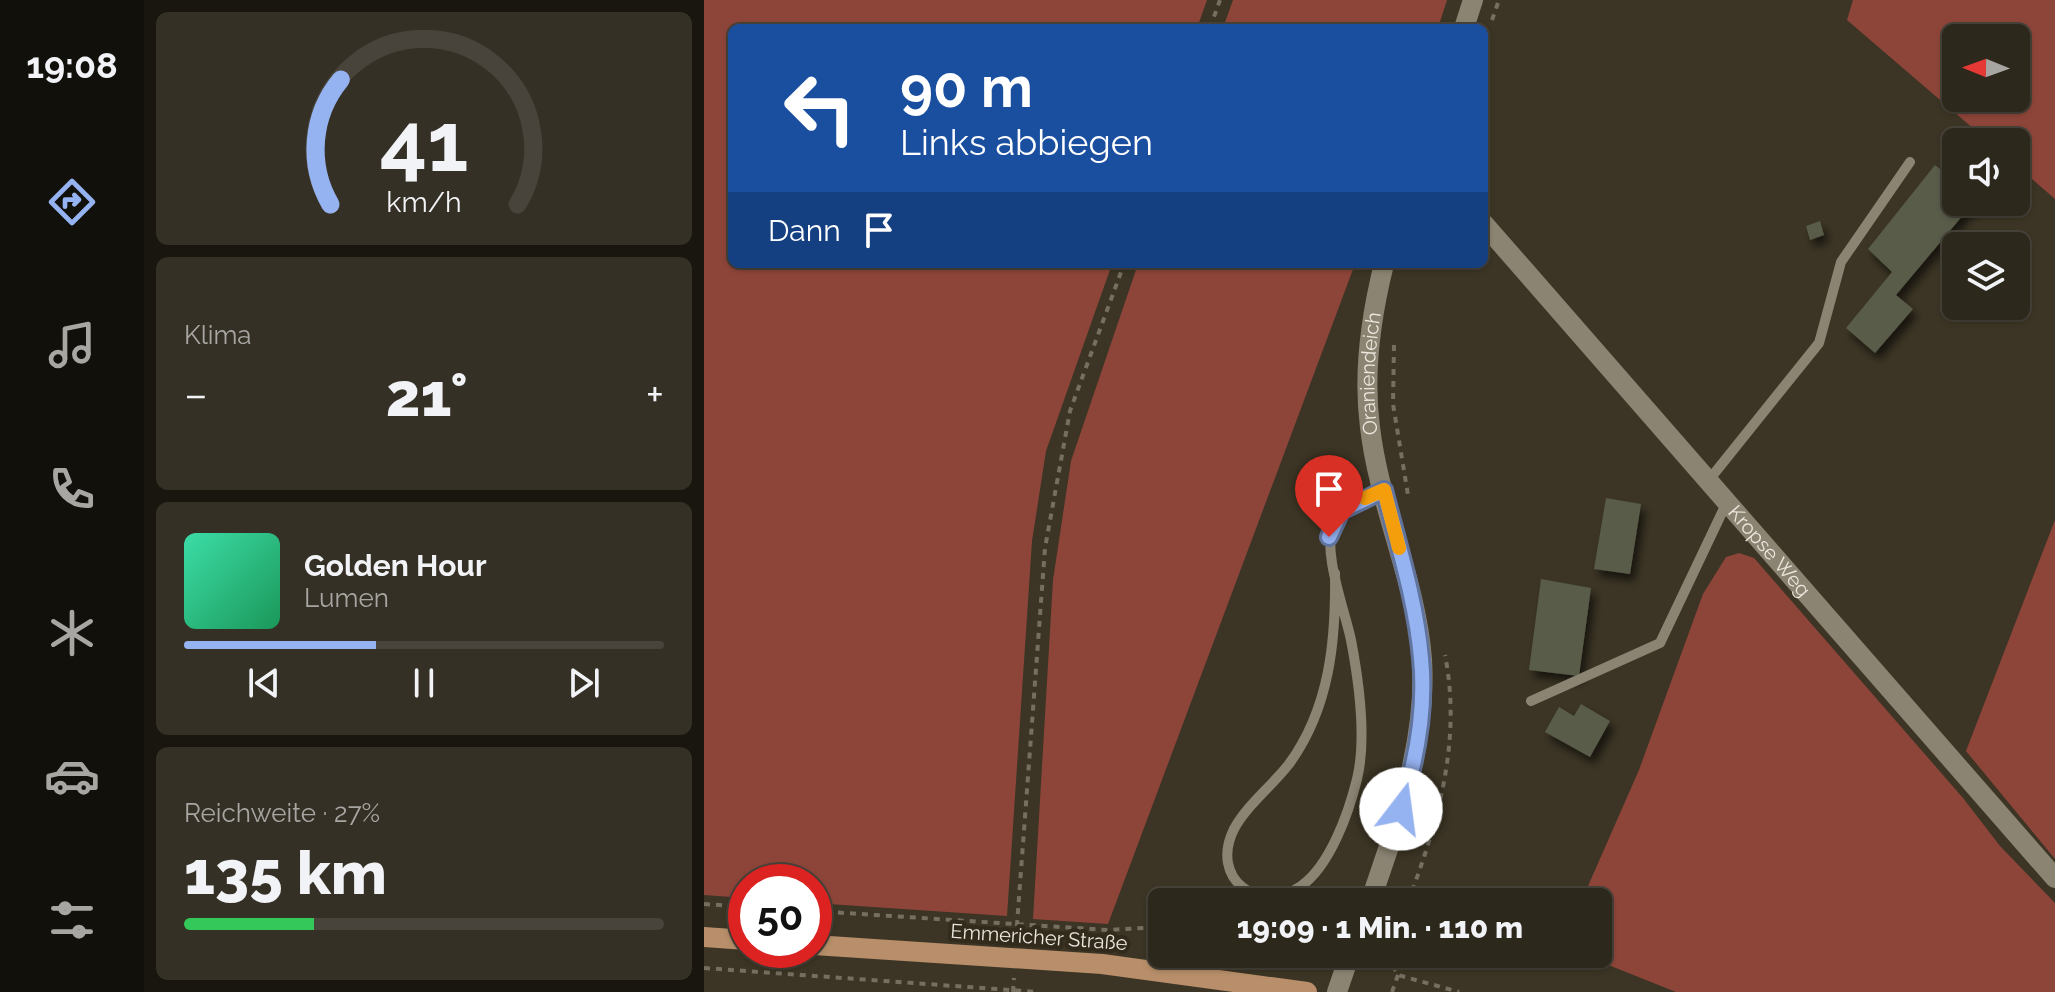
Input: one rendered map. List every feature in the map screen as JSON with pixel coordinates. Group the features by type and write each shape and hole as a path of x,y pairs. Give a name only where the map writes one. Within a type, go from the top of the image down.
{"main road":[{"path":"704,937 728,939"},
{"name":"Emmericher Straße","path":"832,946 1102,964 1307,992"}],"street":[{"path":"1465,24 1473,0"},
{"name":"Kropse Weg","path":"1488,229 2055,878"},
{"name":"Oraniendeich","path":"1375,888 1409,785 1418,738 1422,659 1409,590 1369,427 1374,304 1383,268"},
{"path":"1337,992 1345,968"}],"lane":[{"path":"1709,480 1819,343 1841,262 1910,162"},
{"path":"1335,573 1334,646 1313,719 1293,758 1236,826 1228,844 1226,862 1231,876 1251,893 1286,893 1312,877 1339,829 1357,780 1360,729 1355,672 1329,537 1334,521 1353,504 1384,490"},
{"path":"1531,701 1660,643 1728,502"}],"path":[{"path":"1211,24 1220,0"},
{"path":"1015,951 1045,548 1070,411 1123,268"},
{"path":"704,904 728,906"},
{"path":"832,912 1107,930 1148,928"},
{"path":"1013,992 1014,965"},
{"path":"704,968 1038,992"},
{"path":"1394,968 1398,975 1459,992"},
{"path":"1392,992 1398,975"}],"shaded area":[{"path":"704,0 1207,0 1198,24 728,24 728,268 1111,268 1046,451 1032,541 1007,916 832,904 832,864 728,864 728,897 704,895"},
{"path":"1233,0 1447,0 1439,24 1224,24"},
{"path":"1853,0 2055,0 2055,199 2030,177 2030,128 1973,128 1954,112 2030,112 2030,24 1942,24 1942,102 1847,20"},
{"path":"1137,268 1354,268 1108,924 1033,919 1053,580 1071,461"},
{"path":"2055,520 2055,859 1966,751"},
{"path":"1739,553 1754,558 1963,798 2000,846 2055,903 2055,992 1676,992 1612,966 1612,888 1587,888 1639,770 1703,594 1726,557"}],"building":[{"path":"1935,165 1942,171 1942,216 1962,216 1949,232 1942,232 1942,240 1896,295 1913,309 1875,353 1846,328 1892,272 1868,249"},
{"path":"1820,221 1824,235 1810,240 1806,226"},
{"path":"1606,498 1641,504 1630,574 1594,569"},
{"path":"1541,579 1591,588 1579,676 1529,670"},
{"path":"1581,704 1610,721 1590,757 1545,732 1559,707 1574,716"}],"slow traffic":[{"path":"1365,498 1384,490 1399,548"}],"route":[{"path":"1329,537 1341,511 1384,490 1409,590 1422,659 1418,738 1401,809"}]}
